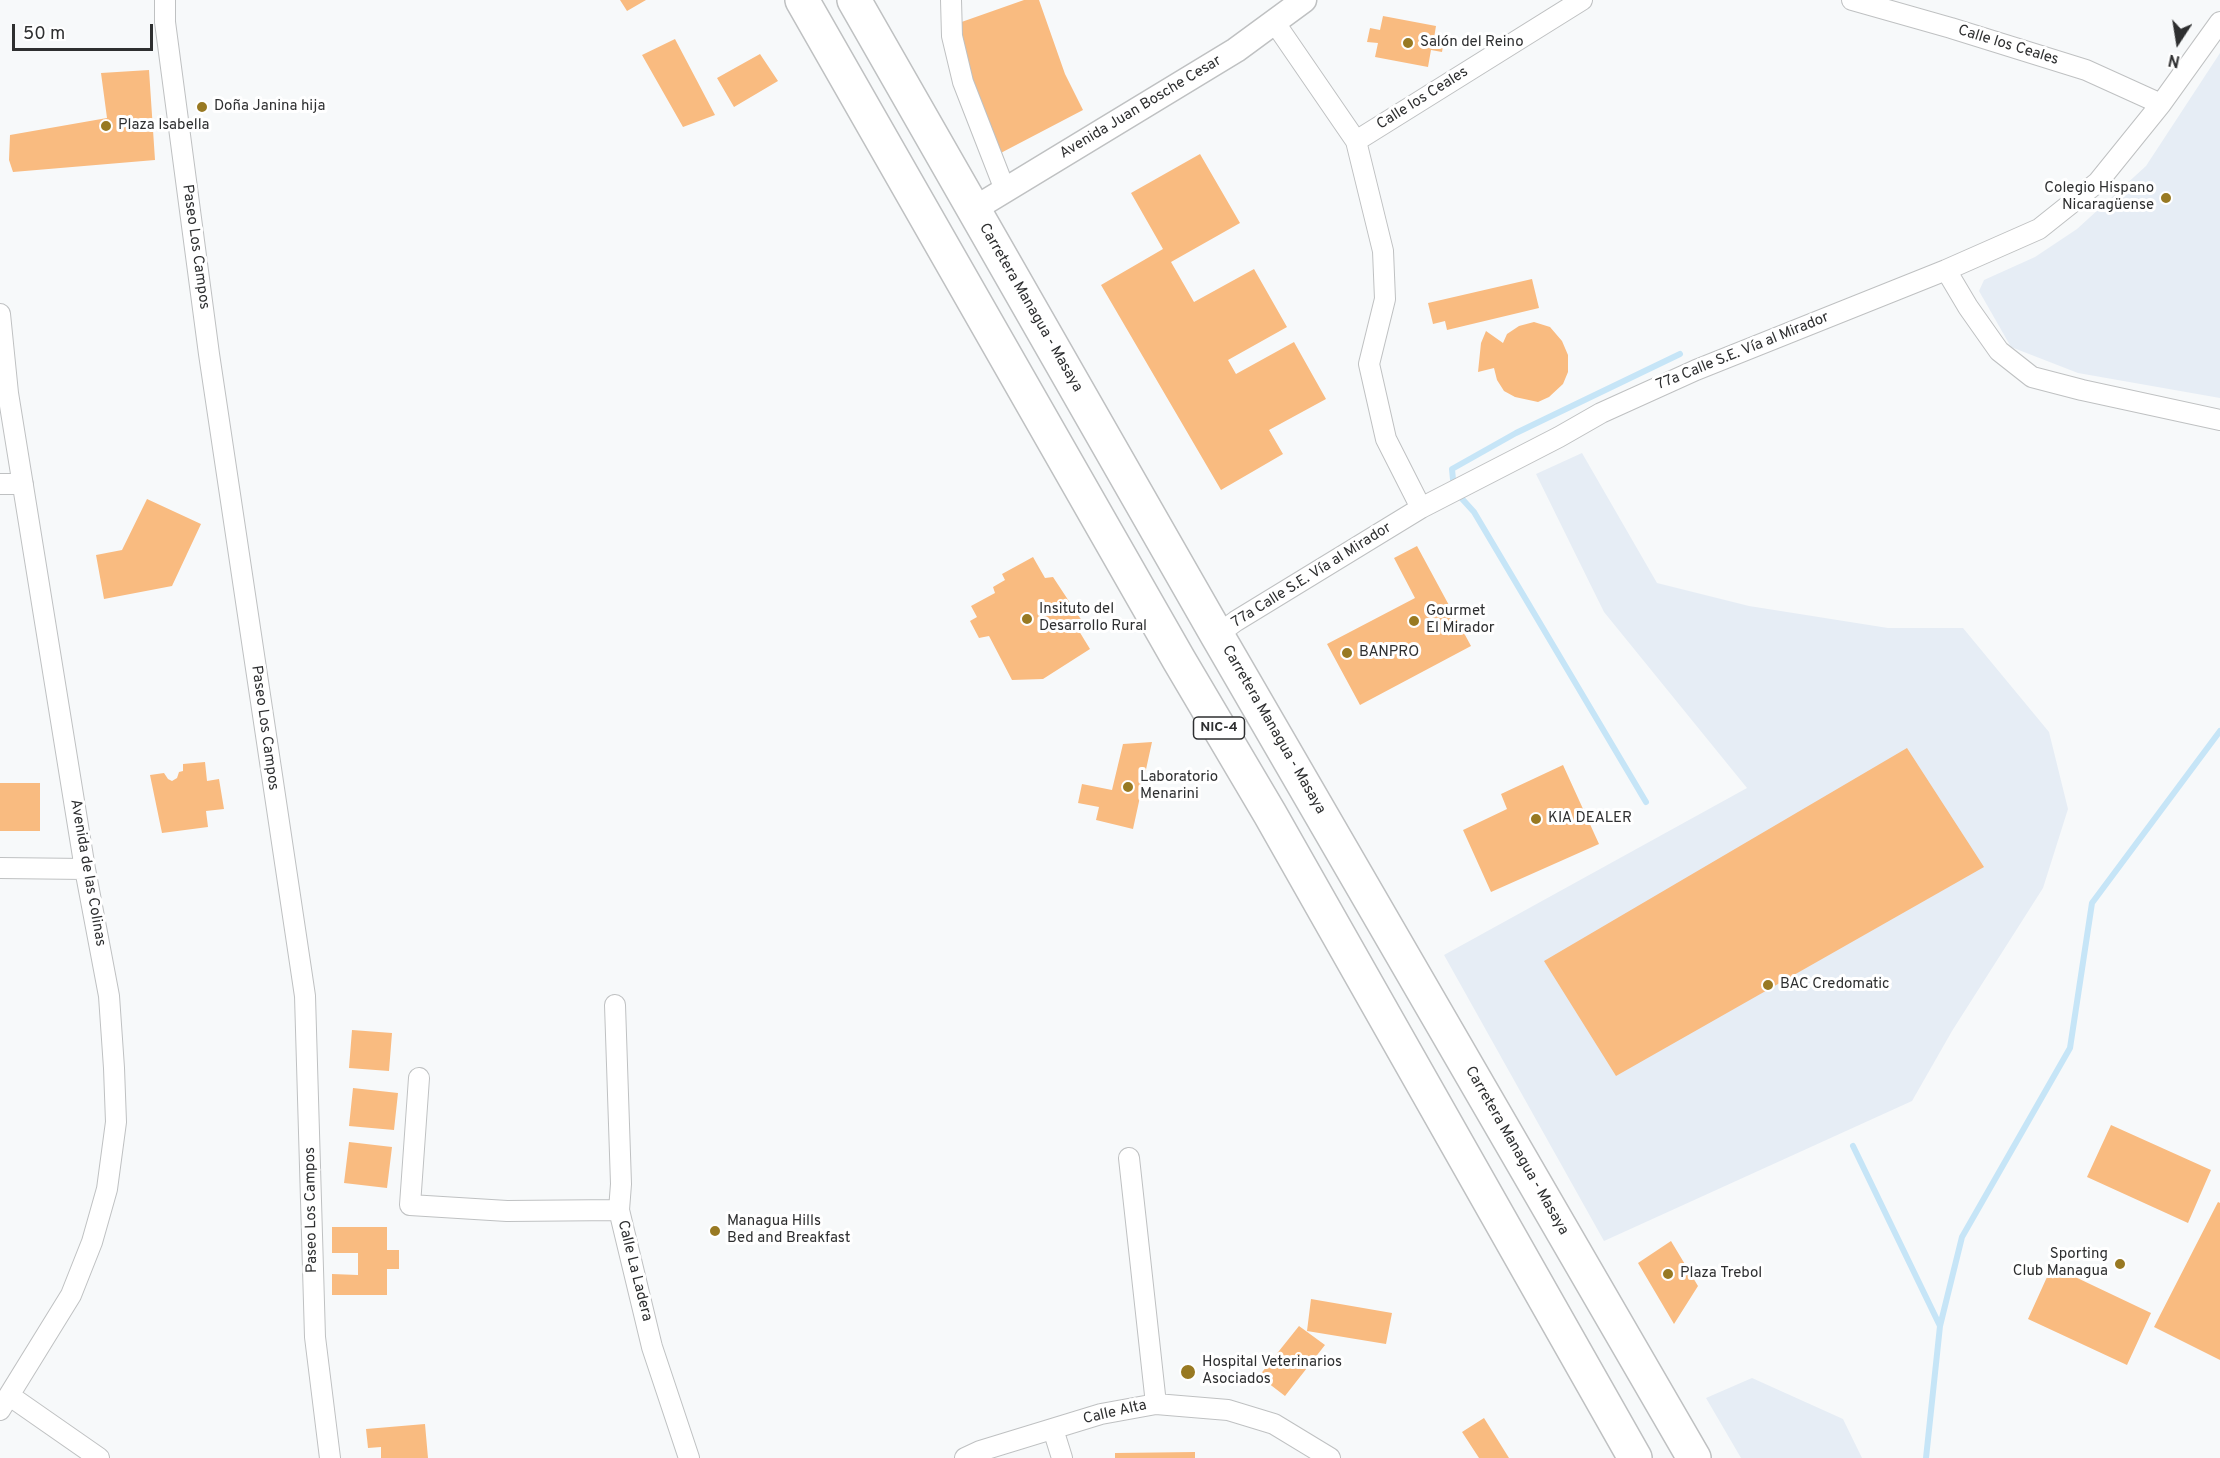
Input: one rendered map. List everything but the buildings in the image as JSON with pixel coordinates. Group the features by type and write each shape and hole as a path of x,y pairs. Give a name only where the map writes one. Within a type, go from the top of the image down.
{"highway":[{"name":"NIC-4","path":"802,0 1270,814 1626,1449"},
{"name":"Carretera Managua - Masaya","path":"854,0 1217,635 1694,1458"},
{"path":"1077,480 1099,492 1134,527 1189,615 1217,635 1214,657 1250,727 1270,814"},
{"path":"1607,1309 1621,1362 1673,1458"}],"street":[{"name":"Paseo Los Campos","path":"165,0 165,22 209,354 305,996 315,1337 330,1458"},
{"path":"951,0 952,36 963,82 1005,190"},
{"name":"Avenida Juan Bosche Cesar","path":"974,209 1236,50 1304,0"},
{"name":"Calle los Ceales","path":"1356,141 1582,0"},
{"name":"Calle los Ceales","path":"1852,0 2086,70 2161,104"},
{"name":"77a Calle S.E. Vía al Mirador","path":"1217,635 1236,621 1421,508 1622,403 1696,370 1946,270 2039,229 2098,182 2161,104 2220,22"},
{"path":"1275,23 1356,141 1383,251 1385,299 1369,364 1386,439 1421,508"},
{"path":"1946,270 1968,307 1999,351 2032,377 2220,420"},
{"name":"Avenida de las Colinas","path":"0,314 8,393 85,868 109,996 116,1122 106,1189 92,1242 71,1295 5,1403"},
{"path":"0,484 23,484"},
{"path":"0,868 85,868"},
{"name":"Calle La Ladera","path":"615,1005 621,1184 619,1210 652,1347 689,1458"},
{"path":"419,1078 410,1205 507,1211 619,1210"},
{"path":"1129,1158 1156,1404"},
{"path":"5,1403 99,1458"},
{"name":"Calle Alta","path":"965,1458 980,1451 1101,1414 1156,1404 1228,1410 1274,1424 1330,1458"},
{"path":"1053,1429 1062,1458"}],"shaded area":[{"name":"Colegio Hispano Nicaragüense","path":"2220,53 2220,398 2078,373 2011,347 1979,291 1984,280 2035,257 2077,229 2146,166"},
{"path":"1582,453 1657,583 1749,606 1888,628 1963,628 2049,732 2068,809 2043,888 1952,1031 1912,1101 1604,1241 1444,955 1747,788 1604,612 1536,474"},
{"path":"1752,1378 1843,1419 1862,1458 1741,1458 1706,1398"}],"waterway":[{"path":"1646,802 1474,512 1454,490 1452,469 1516,433 1680,354"},
{"path":"1940,1326 1962,1237 2070,1048 2092,903 2220,731"},
{"path":"1853,1146 1940,1326 1926,1458"}],"place":[{"name":"Salón del Reino","path":"1408,43"},
{"name":"Doña Janina hija","path":"202,107"},
{"name":"Plaza Isabella","path":"106,126"},
{"name":"Colegio Hispano Nicaragüense","path":"2166,198"},
{"name":"Insituto del Desarrollo Rural","path":"1027,619"},
{"name":"Gourmet El Mirador","path":"1414,621"},
{"name":"BANPRO","path":"1347,653"},
{"name":"Laboratorio Menarini","path":"1128,787"},
{"name":"KIA DEALER","path":"1536,819"},
{"name":"BAC Credomatic","path":"1768,985"},
{"name":"Managua Hills Bed and Breakfast","path":"715,1231"},
{"name":"Sporting Club Managua","path":"2120,1264"},
{"name":"Plaza Trebol","path":"1668,1274"},
{"name":"Hospital Veterinarios Asociados","path":"1188,1372"}]}
